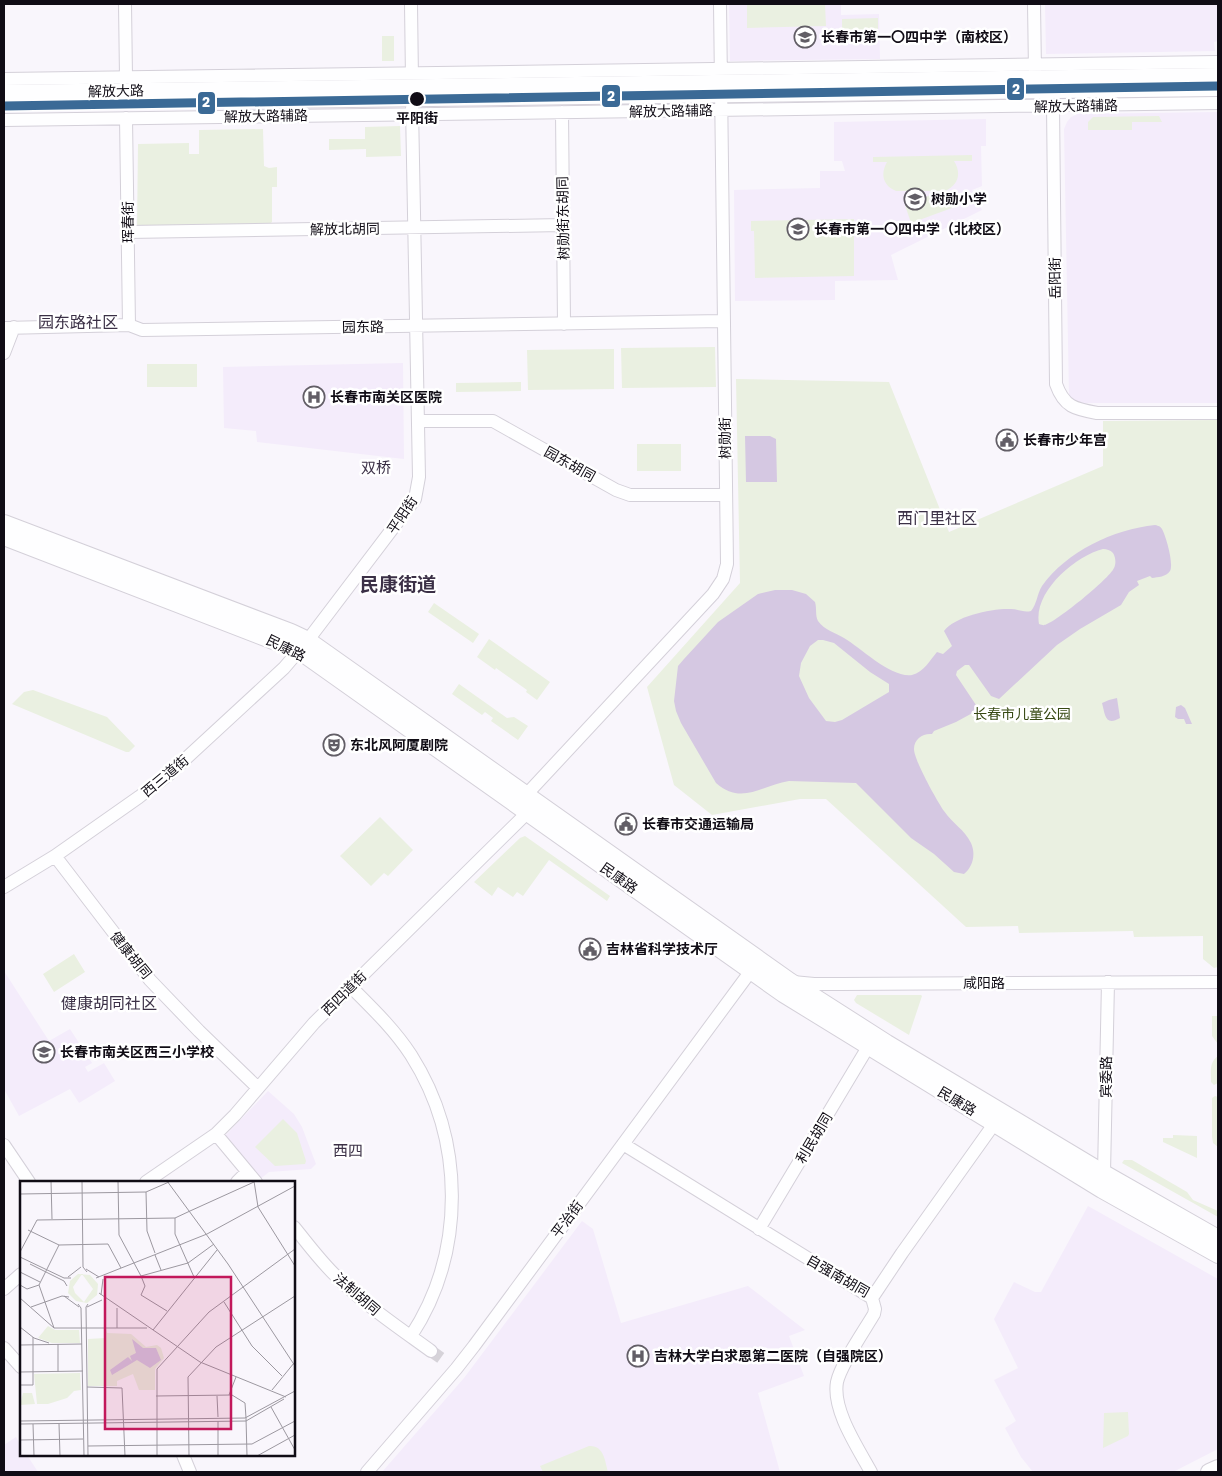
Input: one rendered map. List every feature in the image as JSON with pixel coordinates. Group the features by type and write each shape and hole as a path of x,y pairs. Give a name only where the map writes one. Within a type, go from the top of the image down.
{"main road":[{"name":"解放大路","path":"4,103 412,93 721,89 1035,78 1218,76"},
{"name":"解放大路","path":"1035,78 1218,88"},
{"name":"解放大路","path":"4,92 412,93"},
{"name":"民康路","path":"4,523 292,632 304,646 526,813 755,966 790,981 887,1043 1104,1173 1218,1238"},
{"name":"民康路","path":"4,537 304,646 526,795 755,966 782,994 1102,1190 1218,1255"},
{"path":"1209,1472 1218,1468"}],"street":[{"path":"125,4 126,77"},
{"name":"平阳街","path":"304,646 415,499 419,485 411,4"},
{"name":"树勋街","path":"526,795 720,586 726,572 720,4"},
{"path":"1034,4 1035,78 1053,106"},
{"path":"1035,78 1218,62"},
{"name":"解放大路辅路","path":"4,79 126,77 412,93 562,112 721,89 1053,106 1218,104"},
{"name":"解放大路辅路","path":"4,120 126,118 412,93"},
{"name":"岳阳街","path":"1053,106 1056,384 1060,395 1067,403 1078,409 1097,413 1218,413"},
{"name":"树勋街东胡同","path":"562,112 564,324"},
{"name":"珲春街","path":"126,118 129,325"},
{"name":"解放北胡同","path":"128,232 563,225"},
{"name":"园东路","path":"9,327 129,325 142,330 724,321"},
{"path":"4,353 9,327"},
{"name":"园东胡同","path":"418,421 493,420 616,490 630,495 726,495"},
{"name":"西三道街","path":"4,887 55,856 139,797 179,766 284,668 304,646"},
{"path":"526,795 526,813"},
{"name":"西四道街","path":"147,1181 216,1134 314,1023 526,813"},
{"name":"健康胡同","path":"55,856 150,980 258,1088"},
{"name":"平治街","path":"367,1472 456,1369 755,966"},
{"name":"咸阳路","path":"790,981 814,984 1218,982"},
{"name":"宾委路","path":"1104,1173 1108,982"},
{"path":"350,986 387,1024 420,1071 436,1106 450,1160 452,1214 447,1250 431,1302 411,1336"},
{"name":"利民胡同","path":"759,1228 868,1047"},
{"name":"自强南胡同","path":"624,1144 872,1298 994,1124"},
{"path":"216,1134 255,1181"},
{"path":"4,1145 28,1181"},
{"path":"238,1181 247,1172"},
{"name":"法制胡同","path":"295,1228 342,1282 385,1318 430,1351"},
{"path":"4,1289 20,1275"},
{"path":"871,1472 841,1412 836,1389 840,1373 874,1314 875,1309 872,1298"},
{"path":"4,1348 20,1366"},
{"path":"445,1361 456,1369"},
{"path":"183,1456 190,1472"}],"shaded area":[{"name":"长春市第一〇四中学（南校区）","path":"729,4 841,4 841,15 879,14 880,59 730,61"},
{"path":"1045,4 1218,4 1218,41 1214,42 1215,51 1046,54"},
{"path":"1218,112 1218,403 1078,403 1069,395 1064,129 1067,122 1071,117 1078,114"},
{"path":"986,119 986,146 981,146 982,186 972,190 982,210 891,255 898,280 835,281 835,300 735,301 734,190 820,188 820,171 845,171 842,161 834,161 834,122"},
{"name":"长春市南关区医院","path":"403,363 404,459 257,442 256,431 224,428 223,367"},
{"path":"745,436 770,436 776,439 777,482 746,482"},
{"path":"1155,525 1162,529 1170,556 1171,567 1168,573 1152,578 1150,576 1137,581 1139,585 1129,592 1121,605 1057,645 999,699 991,696 969,665 965,665 957,671 956,675 978,710 934,731 932,734 922,736 914,745 915,754 931,790 944,811 971,843 973,860 970,868 964,874 954,872 934,854 911,838 856,783 789,781 743,794 725,790 716,783 676,711 674,701 678,666 718,622 758,594 775,590 792,590 806,594 815,602 817,619 823,627 844,638 895,672 912,675 923,669 937,652 943,654 952,646 944,631 949,626 965,617 985,612 1003,609 1031,611 1042,586 1064,563 1092,544 1123,531","holes":["1103,549 1111,551 1115,557 1115,566 1110,573 1083,599 1053,621 1046,625 1039,624 1039,612 1043,600 1049,588 1058,577 1080,559","818,640 834,643 870,672 889,684 889,692 842,720 835,722 826,721 809,698 799,676 801,663 810,646"]},
{"path":"1117,698 1120,718 1111,721 1106,718 1102,703"},
{"path":"1181,705 1185,708 1192,724 1186,724 1184,719 1175,717 1176,707"},
{"name":"长春市南关区西三小学校","path":"4,971 49,1041 70,1029 92,1063 85,1067 88,1072 104,1063 115,1081 79,1103 70,1089 19,1116 4,1089"},
{"path":"268,1091 294,1114 302,1127 316,1164 311,1169 269,1172 259,1180 224,1137"},
{"path":"1088,1206 1218,1279 1218,1449 1173,1472 1033,1472 1021,1457 1005,1428 1016,1421 994,1380 1018,1368 994,1319 1014,1282 1035,1292 1041,1292"},
{"name":"吉林大学白求恩第二医院（自强院区）","path":"582,1221 593,1229 621,1323 748,1286 805,1330 789,1336 804,1376 758,1393 780,1472 382,1472 464,1378"},
{"path":"16,1437 20,1444 20,1456 28,1456 38,1472 4,1472 4,1445"}],"green space":[{"path":"747,4 825,4 826,26 747,28"},
{"path":"878,18 878,35 842,36 842,19"},
{"path":"382,36 394,36 394,61 382,61"},
{"path":"1159,116 1162,122 1132,122 1132,130 1088,130 1088,122 1093,117"},
{"path":"400,126 401,156 366,157 366,149 329,150 329,139 365,139 365,127"},
{"path":"263,129 264,166 269,168 277,167 277,187 272,187 272,222 269,224 137,227 138,144 189,143 189,154 199,154 199,130"},
{"path":"972,155 972,161 954,161 958,170 957,179 953,186 945,191 952,208 911,223 905,205 941,191 896,191 888,186 884,179 883,175 887,162 873,162 873,157"},
{"path":"854,219 854,276 755,278 754,231 751,231 751,221"},
{"path":"715,347 716,387 622,388 621,348"},
{"path":"614,349 614,389 528,390 527,350"},
{"path":"147,364 197,364 197,387 147,387"},
{"name":"长春市儿童公园","path":"736,379 889,382 949,532 1103,466 1103,421 1218,420 1218,967 1214,968 1203,959 1203,936 1134,937 1133,931 1019,933 1018,926 966,927 826,799 800,799 712,815 674,785 647,687 740,583"},
{"path":"521,382 521,391 456,392 456,383"},
{"path":"637,444 681,444 681,471 637,471"},
{"path":"434,603 479,634 473,643 428,612"},
{"path":"489,639 550,682 537,700 526,692 527,690 477,657"},
{"path":"459,684 507,718 514,717 528,726 518,740 491,721 493,718 485,712 482,715 452,694"},
{"path":"33,690 107,717 135,746 129,752 126,752 12,704 24,692"},
{"path":"380,817 413,850 388,876 384,873 371,886 340,856"},
{"path":"525,836 610,896 607,901 549,860 523,896 517,892 513,897 498,887 492,896 474,882 520,838"},
{"path":"74,954 85,972 54,992 43,974"},
{"path":"857,995 921,995 909,1035 856,1003 854,1000"},
{"path":"1212,1016 1218,1016 1218,1044 1212,1036"},
{"path":"1218,1056 1218,1083 1214,1085 1211,1082 1211,1068 1213,1061"},
{"path":"1218,1097 1218,1147 1213,1143 1212,1137 1212,1098"},
{"path":"283,1119 297,1133 306,1161 305,1164 275,1166 255,1147"},
{"path":"1173,1135 1197,1136 1197,1158 1163,1142 1163,1138 1173,1138"},
{"path":"1124,1160 1132,1160 1187,1192 1193,1200 1218,1211 1218,1217 1122,1163"},
{"path":"1128,1412 1128,1436 1103,1448 1104,1413"},
{"path":"589,1446 594,1446 601,1451 608,1472 543,1472 540,1466"}],"tunnel":[{"path":"431,1351 445,1361"}],"transit line":[{"name":"2","path":"4,106 1218,86"}],"place":[{"name":"长春市第一〇四中学（南校区）","path":"805,37"},
{"name":"平阳街","path":"417,99"},
{"name":"树勋小学","path":"915,199"},
{"name":"长春市第一〇四中学（北校区）","path":"798,229"},
{"name":"长春市南关区医院","path":"314,397"},
{"name":"长春市少年宫","path":"1007,440"},
{"name":"东北风阿厦剧院","path":"334,745"},
{"name":"长春市交通运输局","path":"626,824"},
{"name":"吉林省科学技术厅","path":"590,949"},
{"name":"长春市南关区西三小学校","path":"44,1052"},
{"name":"吉林大学白求恩第二医院（自强院区）","path":"638,1356"}],"district":[{"name":"园东路社区","path":"78,322"},
{"name":"双桥","path":"376,468"},
{"name":"西门里社区","path":"937,518"},
{"name":"民康街道","path":"398,584"},
{"name":"健康胡同社区","path":"109,1003"},
{"name":"西四","path":"348,1151"}]}
